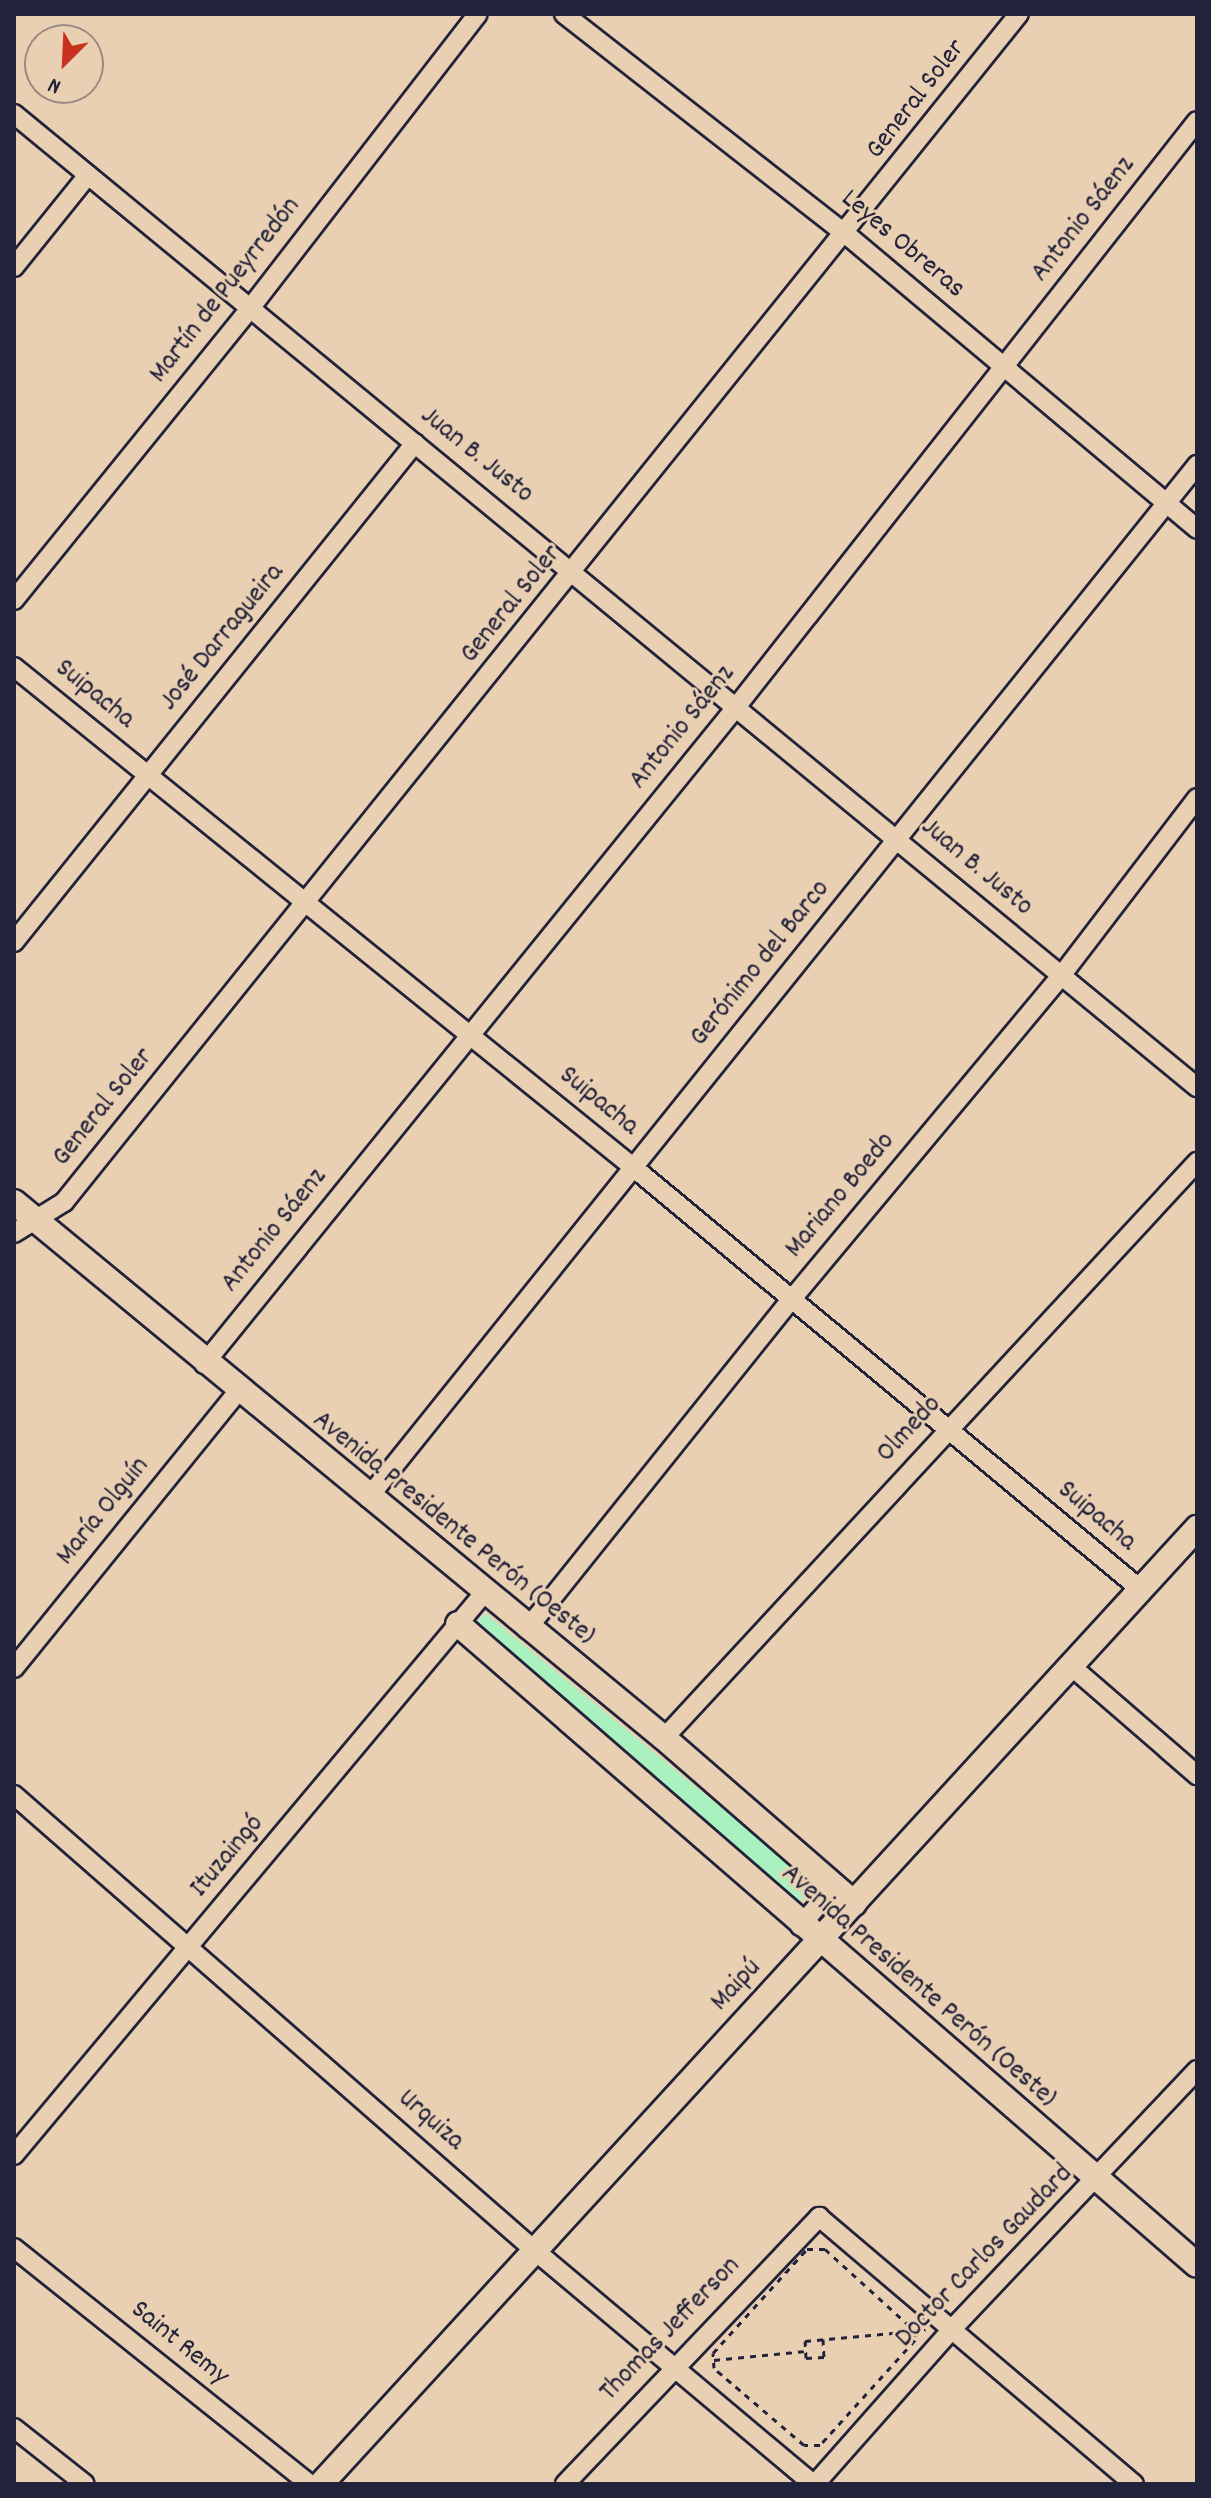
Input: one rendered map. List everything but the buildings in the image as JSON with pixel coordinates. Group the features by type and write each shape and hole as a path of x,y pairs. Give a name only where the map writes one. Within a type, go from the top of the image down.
{"main road":[{"name":"Avenida Presidente Perón (Oeste)","path":"14,1202 204,1364 664,1738 854,1903"},
{"name":"Maipú","path":"321,2484 533,2249 819,1942 1197,1528"},
{"name":"Avenida Presidente Perón (Oeste)","path":"458,1624 800,1926 1197,2265"}],"street":[{"name":"Martín de Pueyrredón","path":"14,600 252,306 478,14"},
{"name":"Leyes Obreras","path":"564,14 847,235 1197,529"},
{"name":"General Soler","path":"14,1233 64,1202 847,235 1019,14"},
{"name":"Juan B. Justo","path":"14,114 252,306 1197,1087"},
{"name":"Antonio Sáenz","path":"204,1364 737,706 1197,121"},
{"path":"14,267 88,175"},
{"name":"José Darragueira","path":"14,942 415,443"},
{"name":"Gerónimo del Barco","path":"368,1498 1197,465"},
{"name":"Suipacha","path":"14,667 633,1167 1140,1589"},
{"name":"Mariano Boedo","path":"527,1629 791,1300 1061,976 1197,798"},
{"name":"Olmedo","path":"664,1738 1197,1162"},
{"name":"María Olguín","path":"14,1668 238,1391"},
{"name":"Ituzaingó","path":"14,2155 484,1593"},
{"path":"1071,1666 1197,1775"},
{"name":"Urquiza","path":"14,1795 533,2249 814,2484"},
{"path":"800,1926 834,1887"},
{"name":"Doctor Carlos Gaudard","path":"814,2484 953,2328 1197,2070"},
{"name":"Thomas Jefferson","path":"565,2484 673,2366 819,2217 953,2328"},
{"name":"Saint Remy","path":"14,2248 310,2484"},
{"path":"953,2328 1134,2484"},
{"path":"14,2428 85,2484"}],"path":[{"path":"807,2249 825,2249 915,2331 915,2340 820,2445 804,2445 714,2368 714,2360 713,2353 807,2249"},
{"path":"823,2339 824,2357 806,2358 805,2341 823,2339 953,2328"},
{"path":"673,2366 806,2351"}],"green space":[{"path":"485,1613 804,1876 804,1900 784,1900 474,1625"}]}
